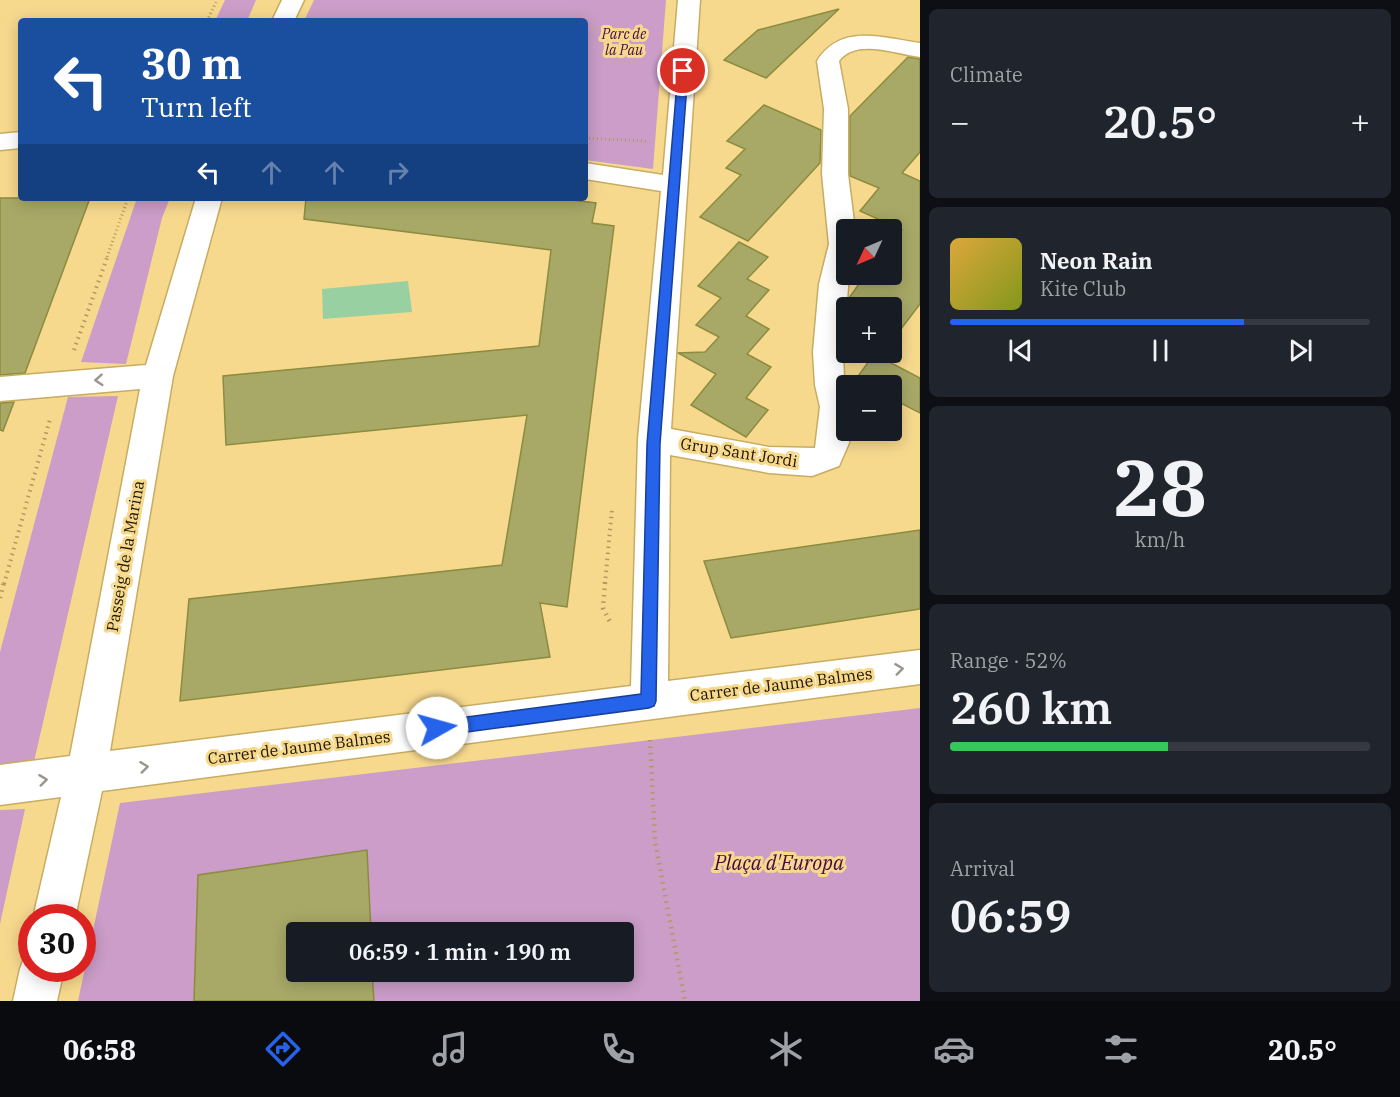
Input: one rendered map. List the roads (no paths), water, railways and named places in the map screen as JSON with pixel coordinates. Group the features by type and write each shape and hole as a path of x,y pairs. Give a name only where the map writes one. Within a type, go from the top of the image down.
{"street":[{"path":"284,18 293,0"},
{"path":"649,701 654,439 689,0"},
{"name":"Grup Sant Jordi","path":"654,439 769,460 812,463 828,457 833,443 835,407 830,385 828,352 833,284 843,243 835,174 836,109 828,61 834,52 844,45 857,43 920,50"},
{"path":"0,142 18,140"},
{"path":"592,172 674,185"},
{"name":"Passeig de la Marina","path":"57,904 86,775 158,376 208,201"},
{"path":"0,388 158,376"},
{"name":"Carrer de Jaume Balmes","path":"0,786 920,667"},
{"path":"35,1001 39,982"}],"park label":[{"name":"Parc de la Pau","path":"624,42"},
{"name":"Plaça d'Europa","path":"779,863"}]}
